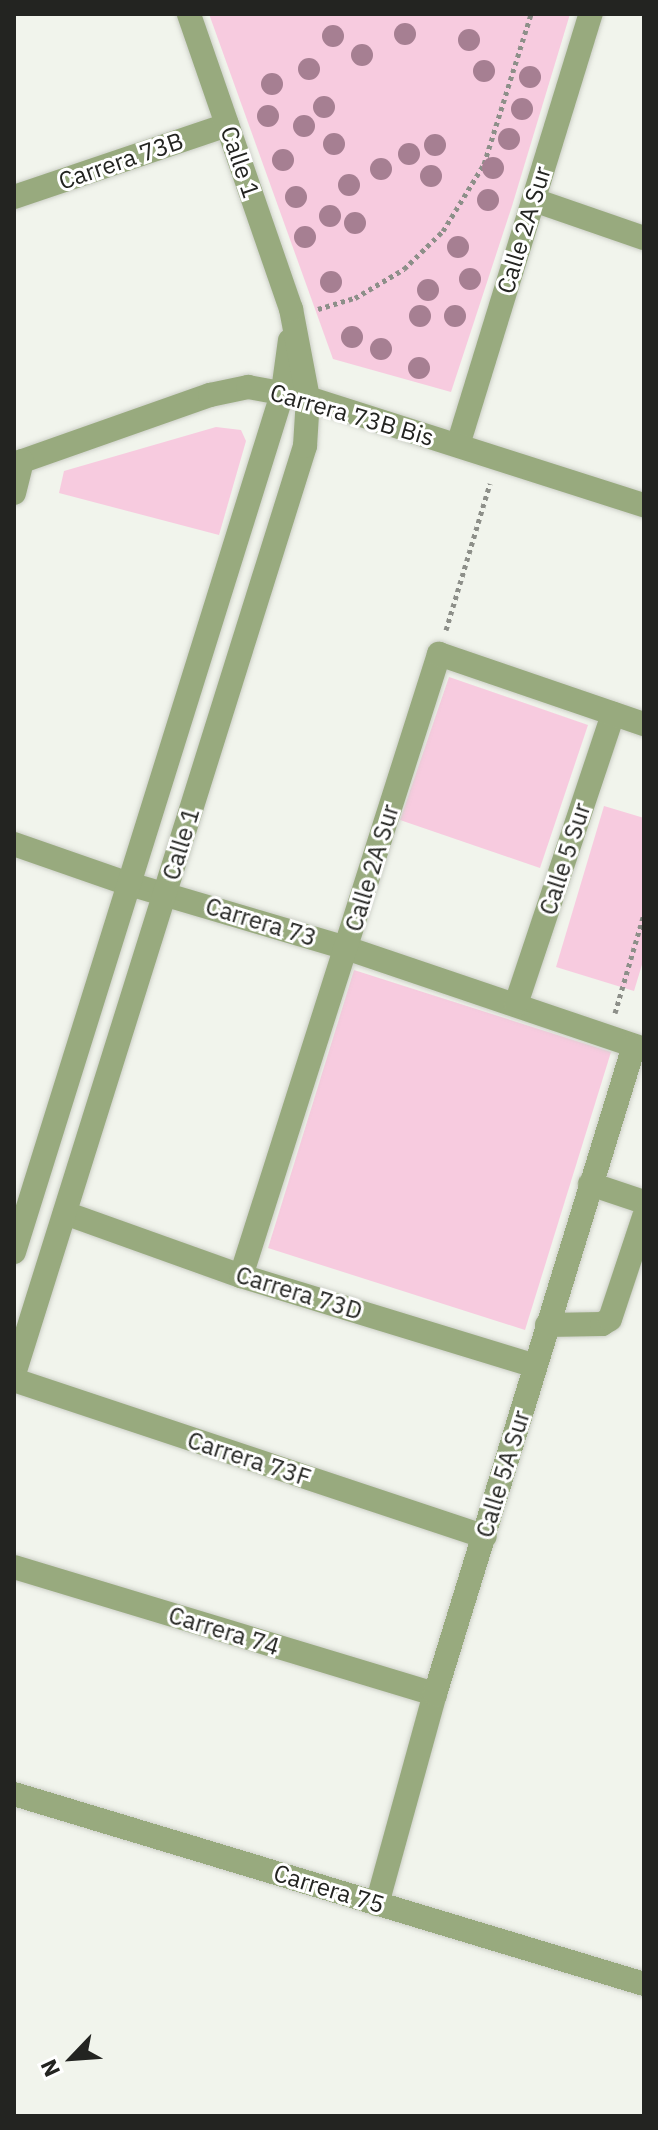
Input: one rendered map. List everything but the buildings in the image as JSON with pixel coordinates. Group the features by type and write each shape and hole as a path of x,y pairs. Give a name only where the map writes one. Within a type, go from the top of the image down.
{"street":[{"name":"Calle 1","path":"14,1377 20,1332 65,1213 305,446 308,398 299,311 227,125 189,14"},
{"name":"Calle 2A Sur","path":"458,445 591,14"},
{"name":"Carrera 73B","path":"14,197 227,125"},
{"path":"534,200 644,238"},
{"name":"Calle 1","path":"14,1252 23,1193 129,884 283,391 299,311"},
{"name":"Carrera 73B Bis","path":"18,462 210,395 248,387 308,398 644,505"},
{"path":"14,493 18,462"},
{"name":"Calle 2A Sur","path":"241,1276 439,654"},
{"path":"439,654 644,724"},
{"name":"Calle 5 Sur","path":"516,1004 613,714"},
{"name":"Carrera 73","path":"14,844 129,884 346,948 639,1047"},
{"name":"Calle 5A Sur","path":"377,1904 435,1694 590,1184 639,1047"},
{"path":"590,1184 644,1202"},
{"name":"Carrera 73D","path":"65,1213 241,1276 535,1366"},
{"path":"547,1325 602,1324 610,1319 644,1217"},
{"name":"Carrera 73F","path":"14,1377 485,1537"},
{"name":"Carrera 74","path":"14,1567 435,1694"},
{"name":"Carrera 75","path":"14,1794 644,1984"}],"path":[{"path":"299,311 355,298 404,269 443,231 484,164 531,14"},
{"path":"439,654 497,458"},
{"path":"608,1037 644,914"}],"shaded area":[{"path":"209,14 570,14 451,392 333,359"},
{"path":"216,427 241,430 246,441 219,535 59,493 64,471"},
{"path":"449,677 588,725 540,868 400,820"},
{"path":"604,806 644,818 644,958 634,991 556,967"},
{"path":"354,970 611,1052 525,1330 268,1248"}]}
